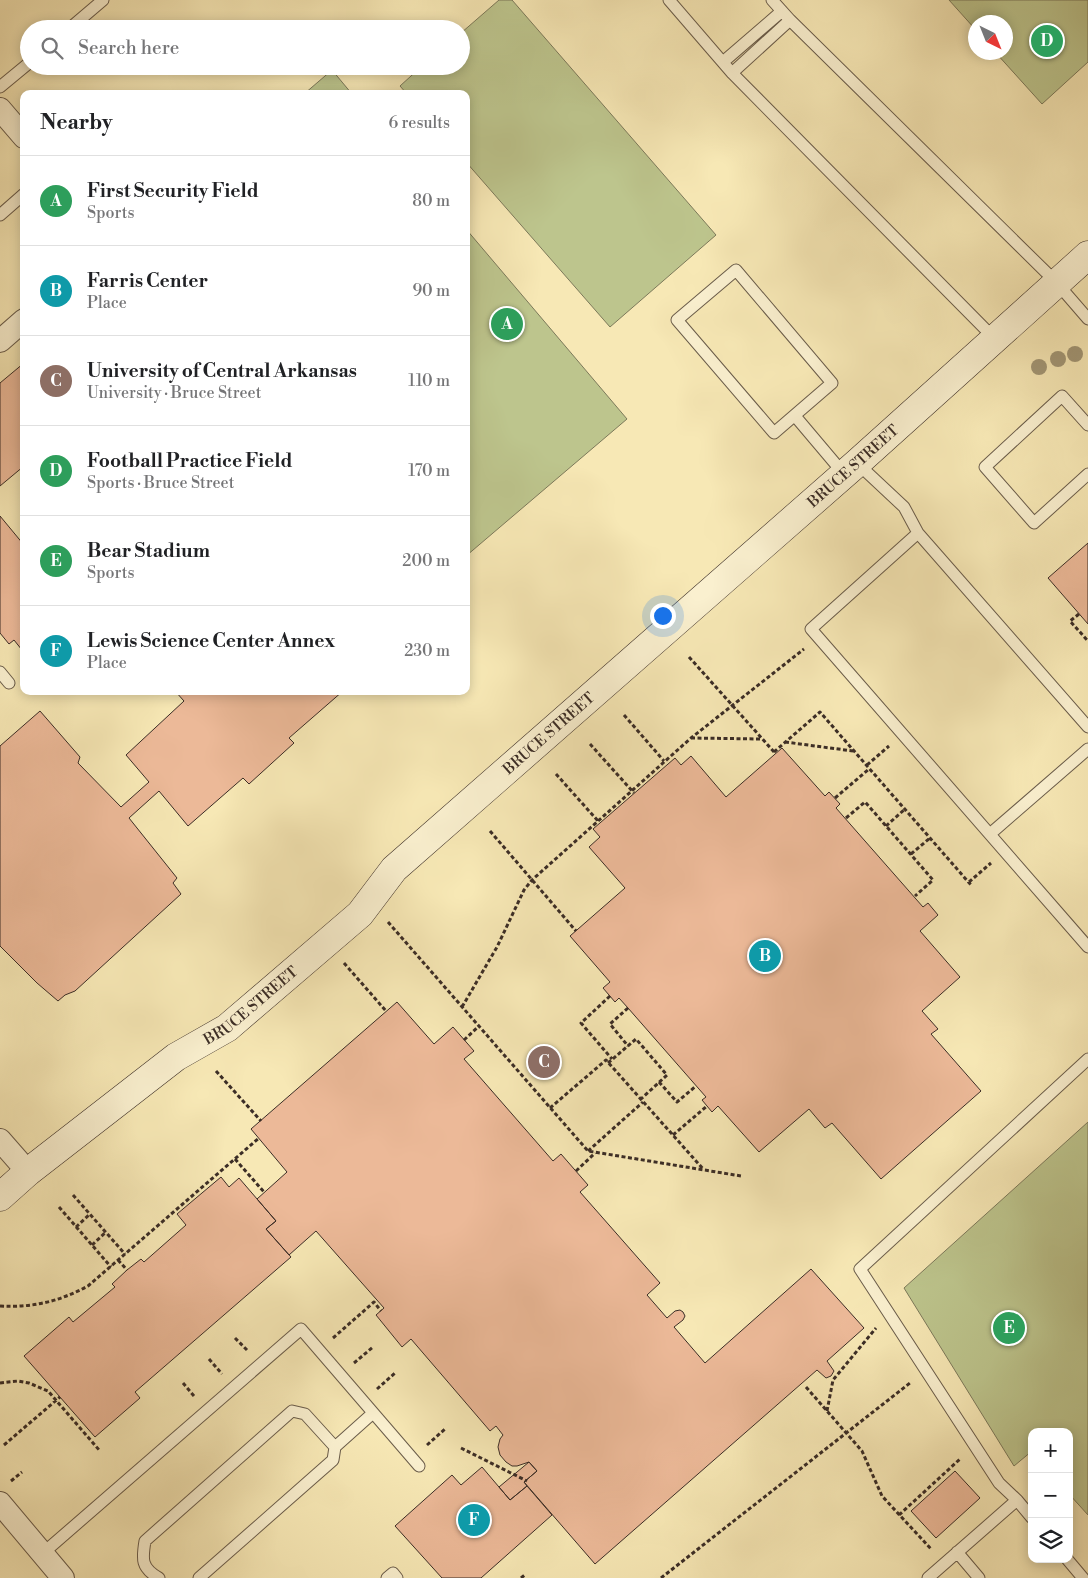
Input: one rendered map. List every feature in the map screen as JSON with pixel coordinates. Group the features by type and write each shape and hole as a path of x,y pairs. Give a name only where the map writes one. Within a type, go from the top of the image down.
{"street":[{"path":"2,114 20,133"},
{"name":"BRUCE STREET","path":"0,1197 28,1172 176,1057 227,1028 360,914 394,869 850,468 1088,254"},
{"path":"0,340 20,323"},
{"path":"0,1140 28,1172"},
{"path":"3,1494 42,1554 62,1578"}],"lane":[{"path":"80,20 103,0"},
{"path":"670,0 732,73 994,338"},
{"path":"772,0 790,20 1056,282 1088,319"},
{"path":"723,62 782,11"},
{"path":"732,73 790,20"},
{"path":"0,87 20,70"},
{"path":"0,215 20,198"},
{"path":"736,270 832,383 794,416 774,433 677,320 736,270"},
{"path":"1088,425 1062,396 985,467 1034,523 1088,474"},
{"path":"794,416 850,468 904,507 918,533 1088,727"},
{"path":"918,533 811,629 1088,947"},
{"path":"0,672 9,683"},
{"path":"990,834 1088,749"},
{"path":"1028,1513 998,1483 860,1269 1088,1059"},
{"path":"42,1554 301,1329 419,1466"},
{"path":"152,1576 142,1559 145,1542 292,1411 304,1414 334,1447"},
{"path":"198,1578 333,1460 334,1447 373,1413"},
{"path":"928,1578 1017,1500"},
{"path":"957,1552 979,1578"},
{"path":"1070,1563 1083,1578"},
{"path":"387,1578 392,1573 397,1578"}],"path":[{"path":"1079,614 1070,621 1088,641"},
{"path":"690,657 775,752 820,712 970,884 994,860"},
{"path":"462,1007 497,947 524,890 532,880 633,792 664,761 691,738 788,662"},
{"path":"624,715 664,761"},
{"path":"691,738 762,739"},
{"path":"785,742 854,751"},
{"path":"590,744 633,792"},
{"path":"835,798 892,744"},
{"path":"556,774 598,821"},
{"path":"846,818 864,802 911,854 933,880 915,896"},
{"path":"886,826 905,809"},
{"path":"490,831 576,930"},
{"path":"911,854 930,838"},
{"path":"388,922 588,1152 741,1176"},
{"path":"341,961 386,1011"},
{"path":"610,996 580,1023 612,1059"},
{"path":"628,1008 610,1024 628,1046"},
{"path":"464,1040 479,1026"},
{"path":"588,1152 667,1075 636,1038 608,1063"},
{"path":"550,1108 606,1060 704,1170"},
{"path":"216,1071 261,1121"},
{"path":"659,1082 677,1102 696,1086"},
{"path":"673,1136 707,1106"},
{"path":"0,1306 35,1305 64,1298 88,1286 259,1138"},
{"path":"576,1171 596,1153"},
{"path":"235,1159 264,1192"},
{"path":"73,1195 125,1254"},
{"path":"59,1207 111,1267"},
{"path":"76,1227 90,1214"},
{"path":"92,1245 106,1232"},
{"path":"118,1260 127,1270"},
{"path":"332,1338 374,1302 381,1311"},
{"path":"827,1412 833,1380 878,1324"},
{"path":"235,1338 250,1354"},
{"path":"354,1363 373,1347"},
{"path":"210,1359 225,1377"},
{"path":"377,1389 395,1373"},
{"path":"661,1578 915,1380"},
{"path":"0,1382 18,1381 29,1383 48,1391 100,1451"},
{"path":"183,1383 198,1400"},
{"path":"806,1386 862,1451 882,1496 931,1548"},
{"path":"4,1445 60,1397"},
{"path":"426,1446 445,1429"},
{"path":"461,1448 527,1480"},
{"path":"899,1515 960,1459"},
{"path":"3,1494 22,1472"},
{"path":"521,1578 526,1574"}],"green space":[{"path":"499,0 512,0 716,235 610,327 470,167 470,90 404,90 400,86 412,75 470,75 470,25"},
{"path":"949,0 1088,0 1088,62 1042,104 1002,60 1013,60 1013,15 968,15 968,21"},
{"path":"326,75 336,75 349,90 309,90"},
{"path":"470,234 627,419 470,553"},
{"path":"1088,1122 1088,1515 1073,1498 1073,1428 1028,1428 1028,1454 1014,1466 904,1288"}],"building":[{"path":"20,366 20,469 0,486 0,383"},
{"path":"0,516 20,540 20,648 14,640 9,644 0,633"},
{"path":"1088,543 1088,624 1048,578"},
{"path":"179,695 338,695 289,738 294,743 249,784 243,778 188,826 159,791 129,818 177,878 173,883 181,894 75,991 65,995 58,1001 0,946 0,746 40,711 80,757 78,763 121,807 149,782 126,755 184,701"},
{"path":"782,748 825,796 829,792 840,804 836,808 923,907 928,903 938,915 920,931 960,977 922,1011 938,1029 931,1034 981,1091 881,1179 832,1123 825,1128 809,1109 759,1152 718,1106 712,1112 702,1100 706,1097 628,1008 619,998 615,1002 603,988 610,982 570,936 625,888 589,847 600,837 593,829 675,758 681,765 691,756 726,797"},
{"path":"397,1002 434,1044 453,1027 474,1051 464,1059 553,1161 561,1154 588,1185 580,1192 660,1283 647,1295 667,1318 675,1311 680,1310 683,1312 685,1316 683,1320 674,1327 705,1363 811,1269 864,1328 827,1361 834,1371 831,1376 826,1378 817,1370 595,1564 524,1482 537,1471 529,1462 512,1466 506,1462 500,1455 498,1447 503,1435 496,1426 490,1431 411,1339 402,1347 376,1315 384,1308 316,1231 289,1255 266,1229 276,1221 257,1199 287,1172 251,1129"},
{"path":"221,1177 229,1187 239,1178 276,1221 266,1229 291,1257 135,1392 140,1398 95,1437 24,1356 69,1317 73,1322 115,1287 112,1284 127,1270 141,1259 144,1262 186,1225 177,1214"},
{"path":"529,1462 537,1471 524,1482 527,1486 510,1500 499,1487"},
{"path":"482,1467 510,1500 527,1486 552,1515 481,1578 442,1578 395,1526 452,1475 461,1485"},
{"path":"955,1471 980,1498 936,1538 911,1511"}],"place":[{"name":"Football Practice Field","path":"1047,41"},
{"name":"First Security Field","path":"507,324"},
{"name":"Farris Center","path":"765,956"},
{"name":"University of Central Arkansas","path":"544,1062"},
{"name":"Bear Stadium","path":"1009,1328"},
{"name":"Lewis Science Center Annex","path":"474,1520"}]}
